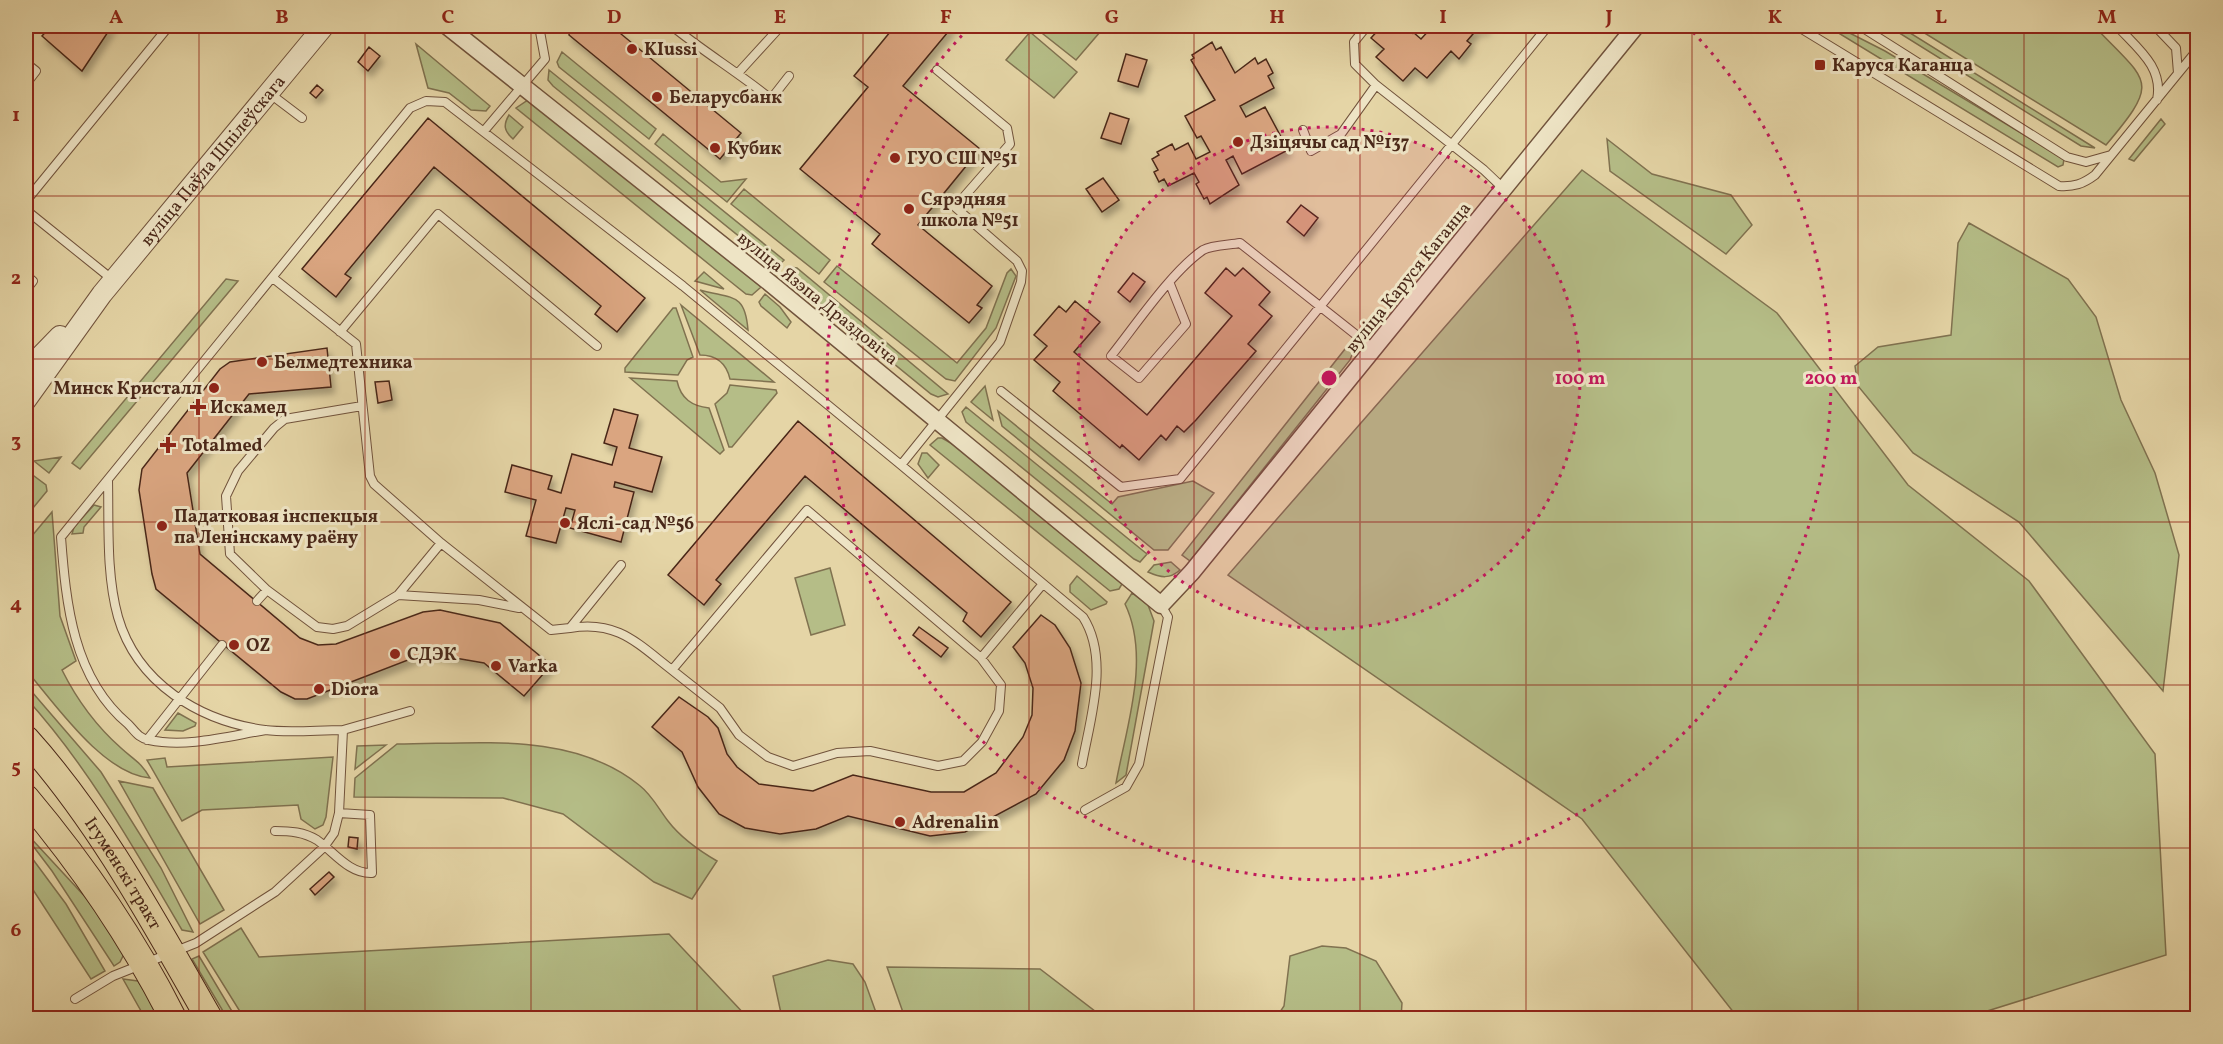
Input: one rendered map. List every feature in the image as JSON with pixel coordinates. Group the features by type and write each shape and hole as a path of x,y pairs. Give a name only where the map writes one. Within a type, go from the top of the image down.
{"main road":[{"name":"Ігуменскі тракт","path":"26,739 69,790 172,953 209,1018"},
{"name":"Ігуменскі тракт","path":"26,798 103,896 145,963 173,1018"}],"street":[{"name":"вуліца Паўла Шпілеўскага","path":"26,371 107,287 324,26"},
{"name":"вуліца Язэпа Драздовіча","path":"447,26 778,290 1161,605"},
{"name":"вуліца Каруся Каганца","path":"1161,605 1192,572 1375,350 1636,26"},
{"name":"вуліца Паўла Шпілеўскага","path":"26,400 107,287"}],"lane":[{"path":"26,201 169,26"},
{"path":"484,131 545,59 539,26"},
{"path":"672,26 709,56 739,72 771,99 789,76"},
{"path":"739,72 781,26"},
{"path":"1367,26 1354,42 1355,64 1376,85 1504,189"},
{"path":"1409,26 1413,29 1416,26"},
{"path":"1002,391 1121,487 1180,479 1548,26"},
{"path":"1797,26 2059,186 2071,187 2084,183 2112,155 2198,49"},
{"path":"1860,26 2067,157 2086,162 2112,155"},
{"path":"2117,26 2154,67 2159,89 2157,100"},
{"path":"2155,26 2176,48 2179,66 2177,76"},
{"path":"26,63 36,71 26,84"},
{"path":"901,465 1000,342 1022,282 1022,271 1017,261 955,207 1010,144 1007,128 937,70"},
{"path":"1303,130 1311,151 1341,134 1376,85"},
{"path":"269,93 302,118"},
{"path":"410,711 343,730 266,730 174,743 147,740 136,734 113,712 88,672 69,616 60,537 410,108 426,101 445,102 683,286 1083,617 1090,628 1097,649 1095,691 1082,765"},
{"path":"26,210 107,287"},
{"path":"340,332 438,214 597,346"},
{"path":"1170,284 1186,324 1139,378 1111,356 1170,284 1205,249 1240,243 1319,308 1375,350"},
{"path":"26,275 33,281 26,290"},
{"path":"273,278 356,344 369,466 374,484 441,543 551,630 592,624 627,635 720,708 739,735 768,757 793,765 837,753 870,752 938,766 963,761 982,742 999,711 1001,685 981,658 807,510 672,670"},
{"path":"362,406 285,419 274,428 238,471 226,496 230,554 267,590 317,627 333,629 347,626 398,595 441,543"},
{"path":"108,480 112,581 118,616 131,651 152,678 179,699 215,717 266,730"},
{"path":"570,628 621,565"},
{"path":"981,658 1042,585"},
{"path":"257,601 267,590"},
{"path":"398,595 479,600 521,608"},
{"path":"1085,810 1126,787 1139,764 1168,617 1161,605"},
{"path":"147,740 222,645"},
{"path":"75,999 113,976 196,943 275,892 324,847 334,833 339,813 343,730"},
{"path":"276,831 293,831 315,839 338,859 363,873 372,873 370,815 339,813"}],"green space":[{"path":"1033,26 1092,26 1100,32 1076,60"},
{"path":"1827,26 1836,26 1885,51 2064,159 2063,165 2058,167"},
{"path":"1888,26 1899,26 2095,148 2081,146"},
{"path":"1949,26 2094,26 2136,71 2141,82 2141,93 2135,107 2106,145 1918,29"},
{"path":"1030,32 1077,72 1054,98 1006,60"},
{"path":"416,44 490,106 486,111 471,110 449,93 428,88"},
{"path":"562,52 656,129 649,139 559,67 557,62"},
{"path":"549,70 784,260 777,267 553,86 548,80"},
{"path":"528,100 761,287 752,295 746,294 726,278 516,108"},
{"path":"509,115 523,127 513,139 505,128"},
{"path":"2161,119 2165,124 2134,161 2129,159"},
{"path":"663,134 721,182 746,179 727,202 655,144"},
{"path":"1607,139 1652,174 1731,195 1752,225 1726,254 1610,171"},
{"path":"1582,170 1777,313 1908,485 2029,581 2155,754 2166,955 1965,1018 1738,1018 1582,819 1228,575"},
{"path":"744,189 830,260 819,274 731,204"},
{"path":"1969,223 2068,279 2096,317 2121,400 2155,473 2179,555 2163,691 2019,522 1913,453 1858,386 1855,366 1878,347 1951,335 1958,243"},
{"path":"837,266 957,363 986,328 1007,273 1011,269 1016,276 996,328 955,381 946,379 824,282"},
{"path":"789,267 797,268 948,394 938,397 931,394 784,274"},
{"path":"704,272 724,289 695,281"},
{"path":"226,279 238,281 80,469 72,463"},
{"path":"700,290 735,299 740,303 744,309 748,330"},
{"path":"765,294 780,307 791,322 787,328 761,306 759,302"},
{"path":"681,305 774,382 730,379 726,368 720,361 711,356 700,355"},
{"path":"673,308 676,308 693,357 687,360 678,375 625,372 625,368"},
{"path":"1349,344 1353,352 1350,360 1190,561 1182,555"},
{"path":"630,378 677,381 684,397 697,405 709,408 724,450 720,454"},
{"path":"730,385 776,390 777,393 732,447 729,447 715,404 727,393"},
{"path":"985,386 993,420 971,402"},
{"path":"966,407 1147,554 1140,562 1134,559 966,422 962,412"},
{"path":"998,411 1112,504 1118,497 1193,481 1214,493 1168,550 1154,550 1002,426"},
{"path":"938,438 956,446 1122,584 1119,589 1110,591 930,445"},
{"path":"922,453 927,453 939,465 928,478 918,464"},
{"path":"61,457 49,473 34,461"},
{"path":"26,470 46,485 47,491 33,508 26,508"},
{"path":"94,505 101,507 84,527 83,533 72,534 74,527"},
{"path":"52,512 60,616 76,661 62,670 95,722 140,765 150,778 132,774 98,751 66,718 26,670 26,543"},
{"path":"1171,562 1180,570 1173,575 1161,576 1148,572 1154,565"},
{"path":"830,568 845,625 811,635 795,578"},
{"path":"1077,576 1107,602 1106,604 1091,610 1070,592 1070,585"},
{"path":"1132,593 1148,605 1154,621 1126,775 1116,783 1130,716 1136,670 1136,647 1125,604"},
{"path":"26,685 101,772 161,868 193,932 182,930 90,780 49,724 26,698"},
{"path":"178,713 196,723 195,726 183,731 165,730"},
{"path":"397,744 523,744 554,748 584,756 613,768 639,785 678,833 717,861 692,899 654,882 563,814 503,798 354,797 355,778"},
{"path":"386,745 355,769 357,746"},
{"path":"333,757 326,817 323,825 315,829 301,819 298,805 202,810 182,821 147,760 165,758 167,767"},
{"path":"119,781 153,788 224,910 200,924"},
{"path":"27,834 101,914 124,954 120,962 114,966 52,871 27,838"},
{"path":"26,850 66,904 105,971 91,979 26,879"},
{"path":"241,928 259,957 669,934 748,1018 244,1018 203,952"},
{"path":"1322,946 1346,948 1376,961 1402,1003 1401,1018 1276,1018 1284,1006 1290,956"},
{"path":"199,956 236,1018 227,1018 192,959"},
{"path":"828,960 853,964 865,982 878,1018 782,1018 773,976"},
{"path":"887,967 1040,969 1104,1018 905,1018"},
{"path":"123,979 138,981 161,1018 145,1018"}],"building":[{"path":"51,26 112,26 82,71 42,36"},
{"path":"570,26 615,26 615,29 741,133 720,159 569,35"},
{"path":"895,26 953,26 903,86 980,149 918,225 992,286 977,305 982,308 969,323 872,244 880,234 800,169 868,87 854,76"},
{"path":"1382,26 1406,26 1421,39 1433,26 1487,26 1483,30 1479,27 1467,41 1471,44 1459,59 1451,51 1427,78 1415,68 1403,81 1376,57 1384,49 1371,38"},
{"path":"1212,42 1216,50 1221,47 1235,73 1255,58 1258,64 1266,59 1273,73 1268,76 1274,88 1240,106 1246,117 1265,107 1288,150 1242,174 1233,156 1226,160 1239,185 1210,204 1207,197 1204,199 1196,184 1199,182 1194,173 1168,186 1164,179 1159,182 1154,172 1158,170 1152,159 1159,155 1157,152 1172,144 1175,150 1188,143 1196,159 1210,152 1201,136 1197,138 1185,116 1215,100 1191,60 1194,58 1192,55"},
{"path":"369,47 380,56 368,71 358,62"},
{"path":"1126,54 1147,60 1138,87 1118,81"},
{"path":"317,85 323,90 316,98 310,93"},
{"path":"1110,113 1129,119 1121,144 1101,138"},
{"path":"428,118 645,298 617,332 595,314 601,306 434,167 345,274 351,278 336,297 302,269"},
{"path":"1103,178 1119,200 1102,212 1086,189"},
{"path":"1301,205 1318,218 1304,236 1287,222"},
{"path":"1226,268 1235,276 1243,268 1270,292 1259,305 1272,316 1248,344 1256,351 1196,420 1184,432 1177,426 1166,440 1161,435 1139,460 1122,445 1120,448 1053,391 1060,382 1034,360 1047,346 1034,335 1059,306 1066,312 1075,301 1100,322 1074,352 1147,415 1232,316 1205,293"},
{"path":"1133,273 1145,282 1130,302 1118,292"},
{"path":"327,348 331,387 249,394 187,473 200,554 300,638 318,645 336,644 423,612 440,610 500,623 551,665 524,696 484,663 426,653 307,699 295,699 281,692 156,589 139,490 142,469 220,369 230,362"},
{"path":"389,381 392,400 378,403 375,382"},
{"path":"614,409 638,415 629,448 662,457 652,492 615,482 614,487 634,492 621,542 570,528 575,510 566,508 556,543 526,536 536,500 505,492 512,465 552,476 548,489 561,493 572,454 612,465 617,447 604,443"},
{"path":"798,421 1011,602 981,637 963,621 967,613 805,476 716,580 721,584 704,605 668,575"},
{"path":"1041,615 1055,625 1070,648 1081,683 1075,731 1064,760 1036,794 965,832 930,836 848,816 816,829 780,834 745,828 719,814 698,787 682,752 652,727 679,697 708,717 718,728 727,754 737,767 759,784 813,791 853,775 931,792 964,792 996,773 1023,737 1032,715 1033,688 1025,663 1013,647"},
{"path":"919,627 948,648 941,657 913,635"},
{"path":"349,837 358,838 357,849 348,847"},
{"path":"329,872 334,877 315,895 310,889"}],"place":[{"name":"KIussi","path":"632,49"},
{"name":"Каруся Каганца","path":"1820,65"},
{"name":"Беларусбанк","path":"657,97"},
{"name":"Дзіцячы сад №137","path":"1238,142"},
{"name":"Кубик","path":"715,148"},
{"name":"ГУО СШ №51","path":"895,158"},
{"name":"Сярэдняя школа №51","path":"909,209"},
{"name":"Белмедтехника","path":"262,362"},
{"name":"Минск Кристалл","path":"214,388"},
{"name":"Искамед","path":"198,407"},
{"name":"Totalmed","path":"168,445"},
{"name":"Яслі-сад №56","path":"565,523"},
{"name":"Падатковая інспекцыя па Ленінскаму раёну","path":"162,526"},
{"name":"OZ","path":"234,645"},
{"name":"СДЭК","path":"395,654"},
{"name":"Varka","path":"496,666"},
{"name":"Diora","path":"319,689"},
{"name":"Adrenalin","path":"900,822"}]}
